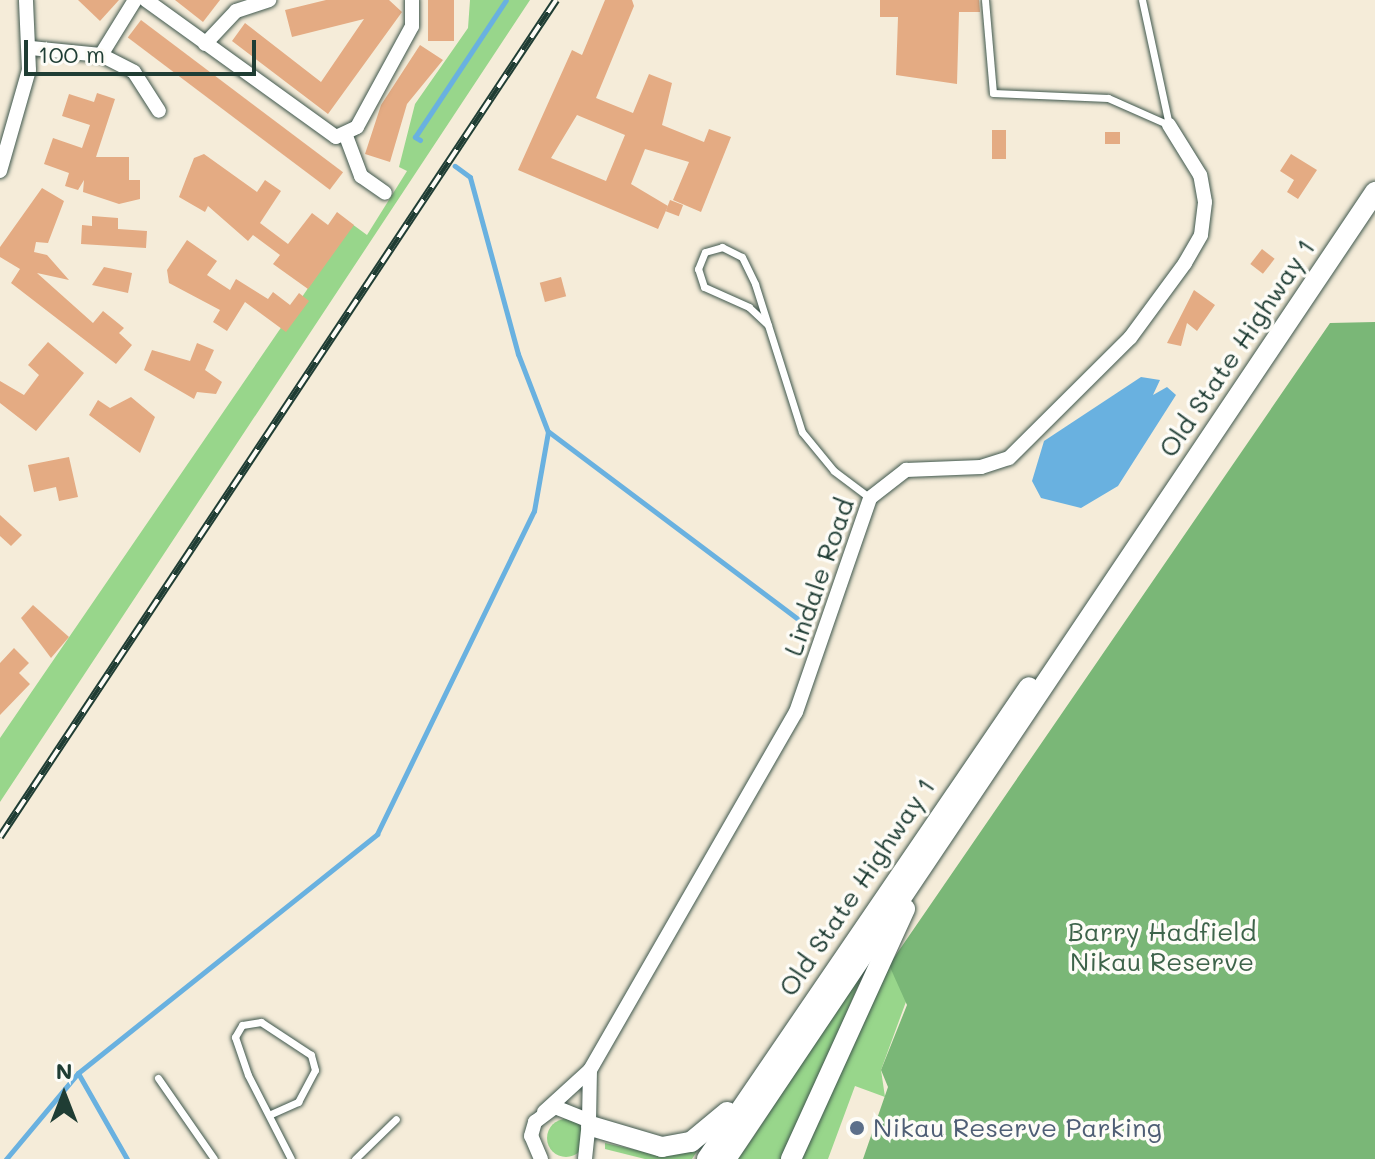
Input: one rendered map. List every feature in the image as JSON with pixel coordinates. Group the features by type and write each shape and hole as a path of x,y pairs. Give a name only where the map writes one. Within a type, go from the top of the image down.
{"main road":[{"name":"Old State Highway 1","path":"726,1159 953,821 1061,653 1375,192"},
{"name":"Old State Highway 1","path":"707,1159 1009,711 1061,653"},
{"path":"791,1159 886,947 953,821"},
{"path":"590,1124 662,1147 691,1142 723,1119 921,838"}],"street":[{"path":"0,171 16,135 31,48 26,0"},
{"path":"101,55 135,0"},
{"path":"146,0 321,132 346,136"},
{"path":"205,44 236,11 269,0"},
{"path":"346,136 410,31 412,0"},
{"path":"31,48 101,55 134,72 159,111"},
{"name":"Lindale Road","path":"544,1112 590,1070 796,712 870,498 906,470 981,467 1009,458 1156,306 1201,235 1205,202 1200,175 1169,125"},
{"path":"346,136 361,176 385,193"},
{"path":"585,1159 590,1124 590,1070"},
{"path":"541,1159 531,1136 544,1112 568,1107 590,1124"}],"lane":[{"path":"985,0 987,78 996,95 1108,98 1169,125"},
{"path":"1142,0 1169,125"},
{"path":"768,325 749,307 704,287 698,269 705,252 722,247 742,257 768,325 809,444 870,498"},
{"path":"271,1114 298,1102 315,1070 311,1055 261,1022 242,1025 235,1037 291,1159"},
{"path":"158,1078 214,1159"},
{"path":"355,1159 396,1119"}],"green space":[{"path":"470,0 530,0 0,802 0,738 352,224 367,235 407,171 399,167 415,104 468,28"},
{"name":"Barry Hadfield Nikau Reserve","path":"1375,322 1375,1159 863,1159 888,1087 881,1070 907,1005 889,965 1330,323"},
{"path":"870,958 784,1159 738,1159 754,1136"},
{"path":"889,965 907,999 881,1070 885,1097 855,1086 828,1159 799,1159"},
{"path":"566,1119 579,1125 585,1138 579,1151 566,1157 553,1151 547,1138 553,1125"},
{"path":"605,1143 658,1155 697,1151 692,1159 645,1159 605,1149"}],"water":[{"path":"1141,377 1160,380 1153,395 1167,387 1176,395 1118,486 1081,508 1041,498 1032,481 1044,441"}],"building":[{"path":"78,0 119,0 100,21"},
{"path":"175,0 220,0 203,22"},
{"path":"326,0 389,0 402,12 328,114 232,41 245,23 321,82 364,19 292,37 285,10"},
{"path":"428,0 454,0 454,41 428,41"},
{"path":"605,0 632,0 634,6 596,98 633,113 649,74 672,83 662,125 704,142 709,129 731,137 701,212 673,200 689,162 645,149 631,184 668,206 658,229 518,170 572,50 582,55","holes":["577,115 625,135 606,181 551,158"]},
{"path":"880,0 979,0 980,12 959,12 957,84 896,75 898,17 880,17"},
{"path":"141,20 343,172 330,190 128,38"},
{"path":"420,45 443,60 407,104 390,162 365,154 381,105"},
{"path":"97,93 115,99 96,157 129,157 129,180 140,180 140,199 119,204 83,192 84,180 78,190 65,186 69,173 44,164 53,138 82,148 90,125 62,116 69,94 94,102"},
{"path":"992,130 1006,130 1006,159 992,159"},
{"path":"1105,132 1120,132 1120,144 1105,144"},
{"path":"204,154 257,192 265,180 281,191 260,223 288,244 312,213 328,225 337,212 354,225 308,289 273,264 280,255 253,235 248,241 208,206 205,212 179,197 194,158"},
{"path":"1291,154 1317,170 1298,199 1287,192 1294,180 1280,171"},
{"path":"42,188 64,201 48,243 36,242 34,252 47,255 69,280 37,273 93,323 103,311 124,328 119,333 132,345 116,364 11,283 20,269 0,257 0,247"},
{"path":"670,200 683,205 679,216 666,211"},
{"path":"92,216 118,218 118,229 147,231 146,248 81,244 82,225 92,226"},
{"path":"187,240 217,261 207,275 230,290 236,279 268,299 273,292 290,305 299,293 309,301 286,332 245,302 227,331 213,322 220,310 169,283 167,270"},
{"path":"1262,249 1275,259 1263,274 1250,264"},
{"path":"104,267 132,273 128,293 92,285"},
{"path":"561,277 566,296 545,302 540,283"},
{"path":"1194,290 1215,305 1197,331 1187,323 1181,346 1167,343"},
{"path":"48,342 84,373 36,431 0,403 0,381 24,395 39,375 28,365"},
{"path":"197,343 214,350 205,370 222,382 216,394 197,392 194,399 144,370 152,350 190,361"},
{"path":"131,397 155,417 140,453 89,415 98,400 110,408"},
{"path":"69,457 78,497 59,501 56,487 34,492 28,465"},
{"path":"0,515 22,535 11,546 0,536"},
{"path":"33,605 69,637 51,658 21,618"},
{"path":"14,648 29,663 19,673 30,684 0,715 0,663"}],"waterway":[{"path":"420,140 415,137 506,0"},
{"path":"127,1159 78,1073 377,834 534,511 548,432 518,354 470,177 455,166"},
{"path":"549,432 801,621"},
{"path":"6,1159 78,1073"}],"railway":[{"path":"0,837 556,0"}],"place":[{"name":"Nikau Reserve Parking","path":"857,1128"}]}
